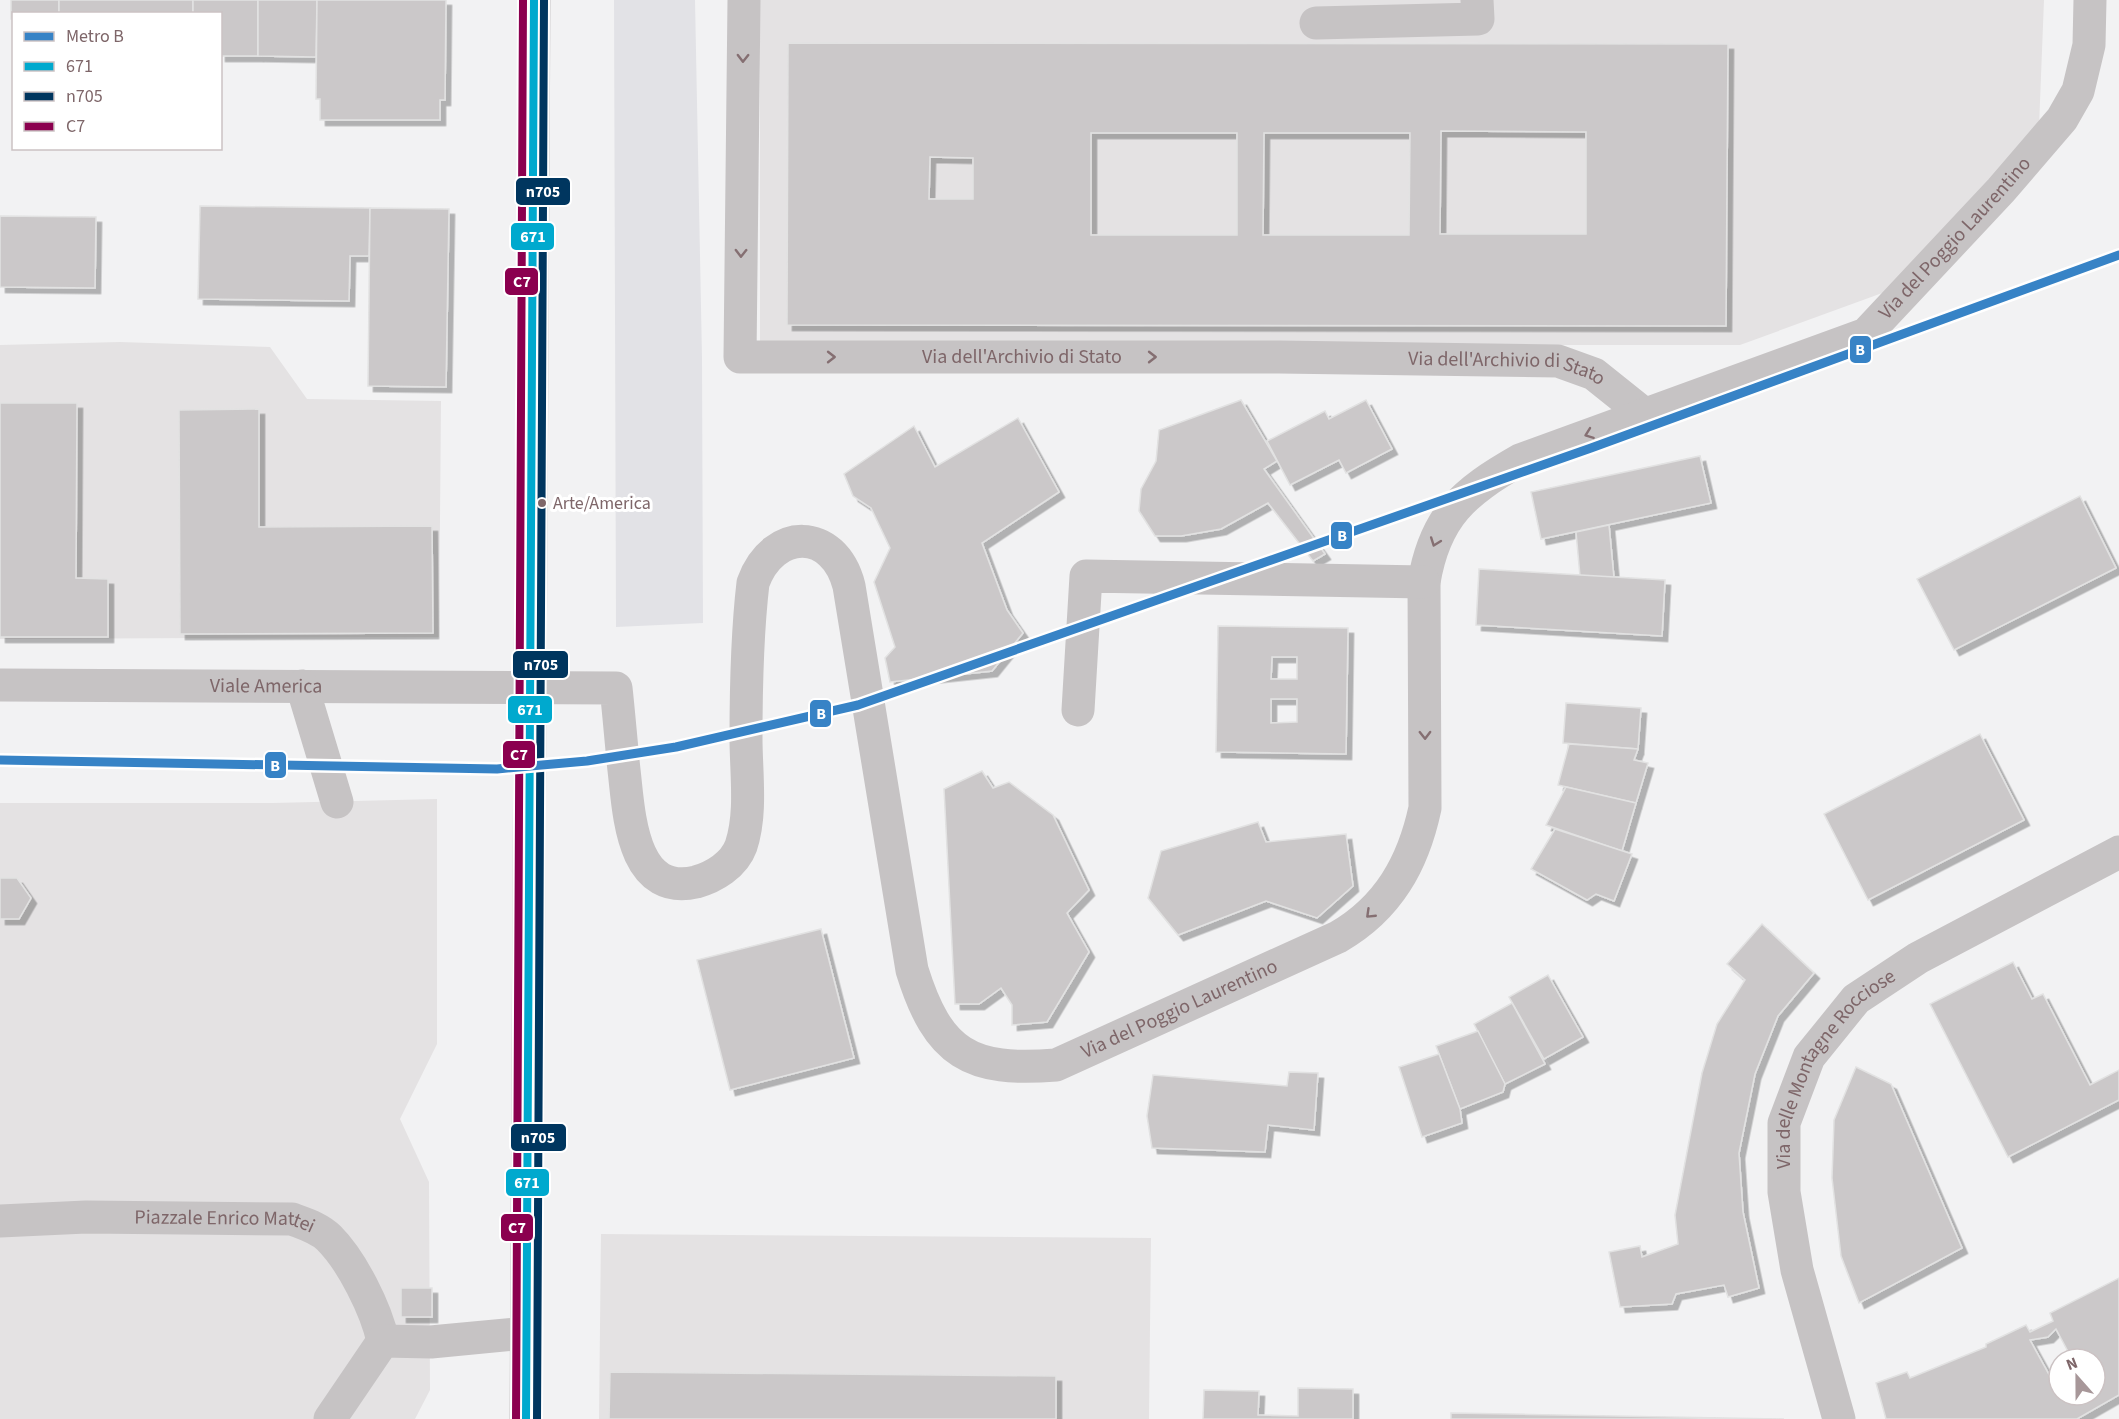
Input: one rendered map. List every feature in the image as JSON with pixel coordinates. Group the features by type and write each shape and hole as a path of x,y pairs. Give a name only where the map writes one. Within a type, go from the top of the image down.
{"street":[{"path":"526,1419 532,688 534,0"},
{"name":"Via dell'Archivio di Stato","path":"744,0 740,357 1279,357 1558,361 1594,374 1644,414"},
{"path":"1316,23 1478,19 1477,0"},
{"name":"Via del Poggio Laurentino","path":"532,688 616,688 630,824 637,850 649,870 665,879 684,884 708,879 728,866 740,849 746,825 746,691 753,582 767,556 794,541 811,541 824,546 835,554 841,563 849,586 912,970 923,1005 938,1028 958,1050 984,1064 1017,1068 1056,1065 1338,938 1370,915 1394,888 1418,841 1425,808 1424,582 1427,565 1441,525 1467,494 1520,460 1866,334 2001,190 2062,119 2078,91 2089,45 2090,0"},
{"path":"1078,710 1086,576 1424,582"},
{"name":"Viale America","path":"0,685 532,688"},
{"path":"302,686 337,802"},
{"name":"Via delle Montagne Rocciose","path":"1839,1419 1797,1270 1784,1192 1784,1123 1809,1057 1856,999 1918,958 2119,852"},
{"name":"Piazzale Enrico Mattei","path":"0,1221 86,1217 292,1219 322,1232 345,1258 373,1309 382,1341"},
{"path":"330,1419 382,1341 431,1342 526,1333"}],"shaded area":[{"path":"614,0 695,0 702,358 703,623 616,627"},
{"path":"760,0 2044,0 2039,127 1885,292 1740,345 760,345"},
{"path":"120,342 270,347 307,399 441,401 439,637 0,639 0,345"},
{"path":"437,799 437,1044 400,1119 429,1182 430,1390 415,1419 0,1419 0,803 273,803"},
{"path":"601,1234 1151,1238 1149,1419 599,1419"}],"building":[{"path":"11,0 59,0 59,12 12,12 11,19"},
{"path":"59,0 193,0 193,12 59,12"},
{"path":"193,0 258,0 258,56 222,56 222,12 193,12"},
{"path":"258,0 317,0 316,57 258,56"},
{"path":"317,0 446,0 445,100 440,100 440,120 320,120 320,99 316,99"},
{"path":"788,43 1728,44 1726,326 787,325","holes":["1441,131 1586,132 1586,234 1440,234","1091,133 1237,133 1237,235 1091,235","1264,133 1410,133 1409,235 1263,235","930,157 973,158 973,199 929,199"]},
{"path":"200,206 370,208 369,256 350,256 349,301 198,299"},
{"path":"370,208 449,209 446,387 368,386"},
{"path":"0,216 96,217 95,288 0,287"},
{"path":"1241,400 1277,461 1264,469 1325,554 1313,561 1268,503 1221,529 1181,536 1155,536 1139,511 1141,489 1156,461 1159,430"},
{"path":"1366,400 1392,449 1346,473 1339,460 1290,485 1267,441 1325,411 1329,419"},
{"path":"0,403 77,403 76,578 108,579 108,637 0,637"},
{"path":"259,409 259,527 432,526 433,633 180,634 179,410"},
{"path":"1018,418 1059,492 982,543 1007,610 1023,633 992,671 890,682 885,658 895,647 874,582 890,548 871,508 853,496 844,474 914,426 935,467"},
{"path":"1700,456 1711,503 1541,539 1531,492"},
{"path":"2080,496 2116,568 1954,650 1917,579"},
{"path":"1609,525 1614,578 1580,576 1576,532"},
{"path":"1479,569 1665,580 1662,636 1476,625"},
{"path":"1218,626 1348,628 1346,754 1216,752","holes":["1272,657 1297,657 1297,679 1271,679","1271,699 1297,699 1297,722 1271,723"]},
{"path":"1566,703 1641,708 1638,749 1563,743"},
{"path":"1980,734 2024,820 1868,900 1824,814"},
{"path":"1569,744 1638,749 1634,760 1648,763 1636,803 1558,785"},
{"path":"982,771 993,788 1009,782 1053,815 1089,890 1067,913 1089,952 1047,1022 1012,1025 1012,1005 1001,988 979,1004 955,1004 944,789"},
{"path":"1566,787 1636,803 1622,851 1546,825"},
{"path":"1258,822 1266,842 1346,834 1353,886 1317,918 1266,901 1178,935 1148,898 1161,851"},
{"path":"1555,829 1632,854 1614,901 1596,894 1587,900 1531,869"},
{"path":"0,878 17,878 31,898 19,919 0,919"},
{"path":"1762,924 1814,973 1778,1016 1755,1074 1739,1153 1743,1212 1759,1288 1728,1297 1724,1285 1676,1294 1672,1304 1620,1307 1609,1252 1640,1246 1642,1257 1678,1244 1675,1215 1702,1073 1717,1024 1745,980 1727,964"},
{"path":"821,929 854,1058 730,1090 697,960"},
{"path":"2013,962 2032,999 2043,994 2090,1085 2119,1070 2119,1100 2008,1157 1930,1004"},
{"path":"1548,975 1583,1037 1544,1059 1509,997"},
{"path":"1512,1003 1545,1064 1505,1084 1474,1024"},
{"path":"1478,1031 1505,1084 1503,1092 1460,1109 1436,1046"},
{"path":"1439,1054 1460,1109 1462,1123 1422,1137 1399,1067"},
{"path":"1856,1067 1891,1084 1962,1248 1859,1303 1841,1256 1832,1178 1834,1120"},
{"path":"1289,1072 1318,1073 1314,1130 1268,1125 1265,1152 1152,1148 1147,1116 1153,1075 1287,1086"},
{"path":"2119,1278 2119,1395 2107,1402 2107,1347 2066,1347 2056,1329 2048,1337 2030,1340 2047,1371 2047,1407 2098,1407 2077,1419 1886,1419 1876,1383 1907,1372 1910,1378 1986,1347 1986,1344 2026,1325 2030,1332 2053,1321 2050,1313"},
{"path":"401,1288 432,1288 432,1317 401,1317"},
{"path":"610,1372 1056,1376 1056,1419 609,1419"},
{"path":"1298,1388 1353,1389 1353,1419 1203,1419 1204,1390 1259,1391 1258,1415 1298,1416"},
{"path":"1451,1413 1784,1419 1451,1419"}],"metro line":[{"name":"B","path":"0,760 497,769 587,761 676,747 858,705 1591,448 2119,255"}],"transit line":[{"name":"C7","path":"516,1419 523,0"},
{"name":"671","path":"526,1419 534,0"},
{"name":"n705","path":"537,1419 544,0"}],"place":[{"name":"Arte/America","path":"542,503"}]}
